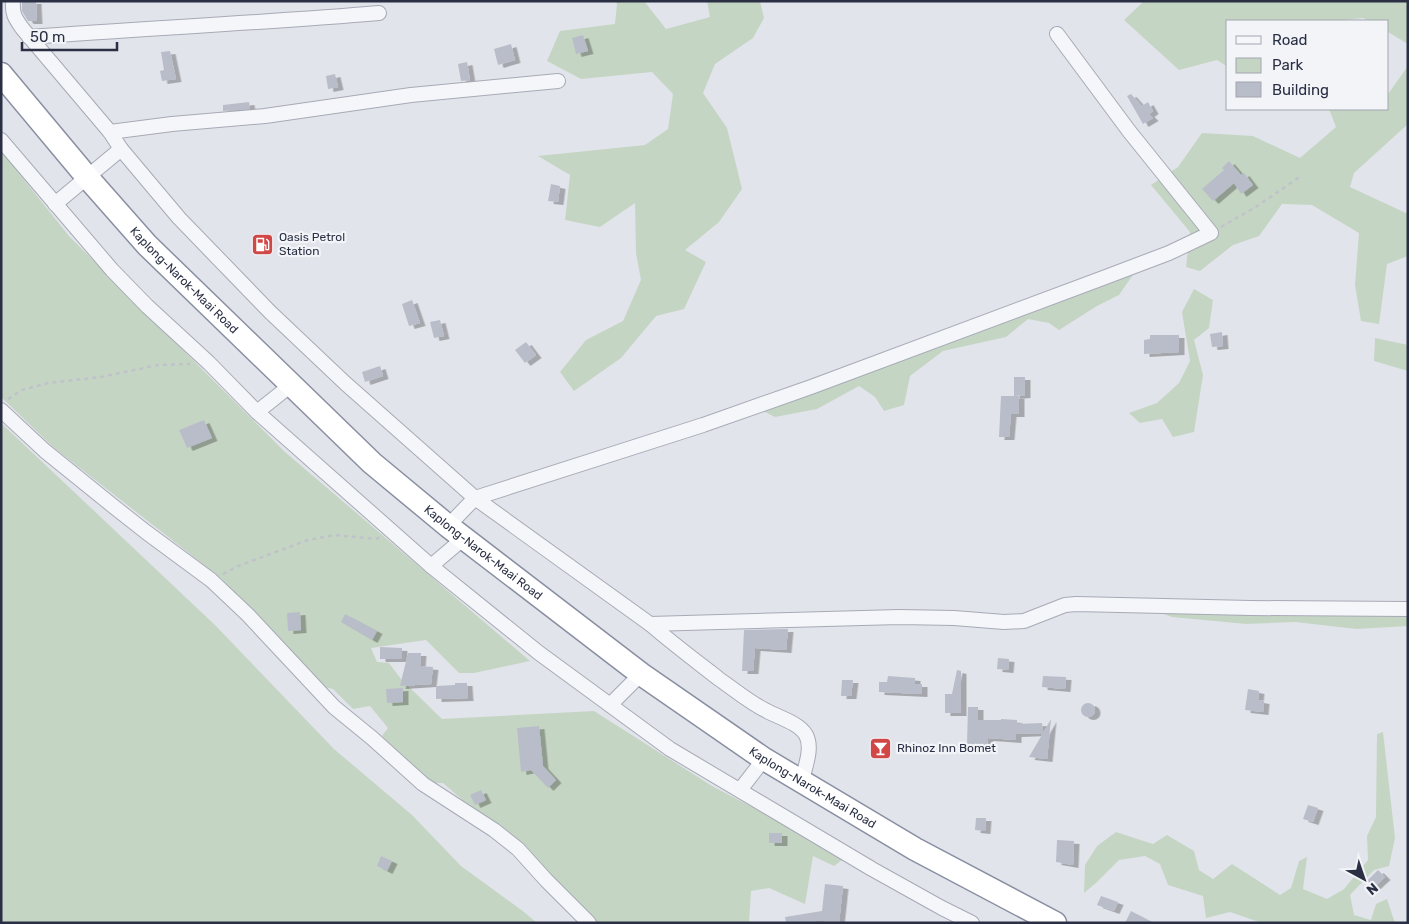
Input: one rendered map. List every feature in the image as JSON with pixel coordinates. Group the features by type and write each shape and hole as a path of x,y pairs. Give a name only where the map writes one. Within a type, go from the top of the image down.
{"highway":[{"name":"Kaplong-Narok-Maai Road","path":"1,74 147,245 372,463 456,532 641,674 764,759 915,849 1054,923"}],"street":[{"path":"13,1 12,10 15,18 29,37 110,132 121,149 178,218 270,312 345,383 475,498 650,624 676,647 733,689 765,710 803,730 807,737 808,750 802,780"},
{"path":"29,37 133,29 291,21 379,13"},
{"path":"431,566 456,532 475,498 703,425 802,390 1169,253 1211,233 1129,131 1057,34"},
{"path":"110,132 172,124 265,116 411,95 558,81"},
{"path":"1,140 112,270 147,306 209,363 257,412 431,566 539,653 670,749 872,869 972,923"},
{"path":"55,204 121,149"},
{"path":"257,412 291,385"},
{"path":"1,410 45,451 98,494 211,580 248,615 334,707 423,784 494,830 518,849 589,923"},
{"path":"650,624 898,617 954,618 1004,622 1024,621 1065,605 1076,604 1250,608 1408,608"},
{"path":"610,704 641,674"},
{"path":"740,790 764,759"}],"path":[{"path":"1211,233 1254,208 1301,176"},
{"path":"1,403 22,390 48,383 101,377 158,365 209,363"},
{"path":"211,580 238,566 308,540 334,535 376,539 393,531"}],"green space":[{"path":"615,1 644,1 666,29 710,17 707,1 760,1 764,18 753,38 715,64 703,93 727,128 742,189 719,222 685,250 706,262 684,309 656,316 621,358 574,391 560,372 586,340 623,321 641,280 636,253 635,203 600,227 565,220 570,175 538,156 645,145 668,129 673,94 652,72 581,79 547,61 560,31 615,24 617,4"},
{"path":"1144,1 1408,1 1408,44 1389,33 1389,20 1367,20 1363,18 1346,20 1226,20 1226,66 1217,60 1179,70 1124,20"},
{"path":"1408,66 1408,124 1354,173 1350,187 1408,214 1408,256 1387,264 1379,324 1361,321 1355,285 1359,233 1312,205 1282,204 1259,236 1233,245 1200,271 1186,267 1190,232 1151,185 1178,167 1202,133 1253,136 1300,158 1336,127 1329,110 1389,110 1389,93"},
{"path":"1,151 69,236 285,452 530,661 474,673 459,673 426,640 371,648 377,662 389,663 401,679 442,719 594,711 712,786 838,852 842,860 834,866 813,856 805,904 769,888 751,891 749,923 597,923 523,846 474,810 443,783 430,783 382,736 388,728 370,706 353,709 333,689 324,687 222,579 53,447 1,397"},
{"path":"1137,269 1119,295 1097,306 1059,330 1049,323 1028,319 1006,337 943,351 910,376 904,405 884,411 875,397 859,386 817,409 775,417 761,410"},
{"path":"1194,289 1213,300 1209,328 1194,340 1203,375 1194,432 1173,437 1162,419 1140,423 1129,413 1157,403 1179,383 1190,361 1182,312"},
{"path":"1375,338 1408,345 1408,371 1374,361"},
{"path":"1,423 215,625 334,749 412,815 461,866 537,923 1,923"},
{"path":"1147,608 1408,612 1408,626 1357,629 1295,622 1246,624 1172,617"},
{"path":"1383,732 1395,838 1389,866 1374,870 1350,895 1354,915 1371,920 1376,904 1387,899 1395,923 1262,923 1230,912 1206,918 1203,896 1168,885 1160,864 1145,856 1119,860 1084,893 1085,865 1097,846 1116,832 1153,844 1167,835 1194,851 1199,870 1213,879 1232,864 1280,895 1291,888 1299,861 1307,857 1303,889 1327,899 1344,889 1368,860 1367,836 1376,817 1377,734"}],"building":[{"path":"22,1 36,1 37,21 28,21 22,11"},
{"path":"583,35 588,51 576,54 572,38"},
{"path":"511,44 515,60 498,65 494,49"},
{"path":"170,51 176,79 162,81 160,71 164,70 161,52"},
{"path":"467,62 470,80 461,81 458,64"},
{"path":"335,74 338,87 328,89 326,76"},
{"path":"1131,94 1142,106 1148,102 1153,111 1149,114 1153,118 1143,124 1127,96"},
{"path":"249,102 250,109 223,111 223,105"},
{"path":"1229,161 1241,175 1244,173 1253,185 1241,194 1234,183 1213,201 1202,189 1224,170 1222,168"},
{"path":"551,184 560,186 558,202 548,201"},
{"path":"412,300 420,323 409,326 402,304"},
{"path":"440,320 444,336 434,338 430,322"},
{"path":"1222,332 1223,346 1212,347 1210,334"},
{"path":"1150,335 1179,335 1179,352 1144,354 1144,340 1150,339"},
{"path":"526,342 536,355 525,363 515,350"},
{"path":"380,366 383,376 365,382 362,372"},
{"path":"1014,377 1025,377 1025,395 1014,396"},
{"path":"1001,396 1019,396 1019,414 1011,414 1009,437 999,437"},
{"path":"204,420 212,438 187,448 179,430"},
{"path":"300,612 301,630 288,631 287,613"},
{"path":"345,614 377,631 372,640 341,622"},
{"path":"788,629 786,650 755,648 753,671 742,671 744,630"},
{"path":"380,647 402,648 402,659 380,659"},
{"path":"408,653 421,653 420,666 433,667 431,684 400,686"},
{"path":"998,658 1009,659 1008,670 997,669"},
{"path":"957,670 961,671 961,713 945,713 945,694 952,694"},
{"path":"888,676 915,678 915,684 922,684 922,694 879,692 879,682 887,682"},
{"path":"1043,676 1066,677 1065,689 1042,687"},
{"path":"842,680 853,680 851,696 841,696"},
{"path":"455,683 467,683 468,698 436,699 436,686 455,685"},
{"path":"403,688 403,702 387,703 386,689"},
{"path":"1248,689 1259,691 1258,700 1264,701 1263,712 1245,710"},
{"path":"1088,703 1093,705 1095,710 1093,715 1088,717 1083,715 1081,710 1083,705"},
{"path":"968,707 978,707 978,720 1017,720 1017,724 1042,723 1043,733 1016,734 1016,740 988,738 988,745 967,744"},
{"path":"1051,719 1047,759 1029,757"},
{"path":"539,726 543,766 556,780 548,788 531,770 521,772 517,728"},
{"path":"481,790 486,800 475,805 470,795"},
{"path":"1308,805 1318,808 1313,822 1303,819"},
{"path":"976,818 986,818 985,831 975,830"},
{"path":"769,833 782,833 782,843 769,843"},
{"path":"1057,840 1074,841 1073,865 1056,862"},
{"path":"381,856 392,861 387,871 377,866"},
{"path":"1378,870 1385,877 1372,889 1366,882"},
{"path":"825,884 843,886 839,923 816,920 816,923 786,923 785,917 822,911"},
{"path":"1101,896 1118,902 1114,911 1097,905"},
{"path":"1131,911 1154,923 1125,923"}],"place":[{"name":"Oasis Petrol Station","path":"263,244"},
{"name":"Rhinoz Inn Bomet","path":"881,748"}]}
